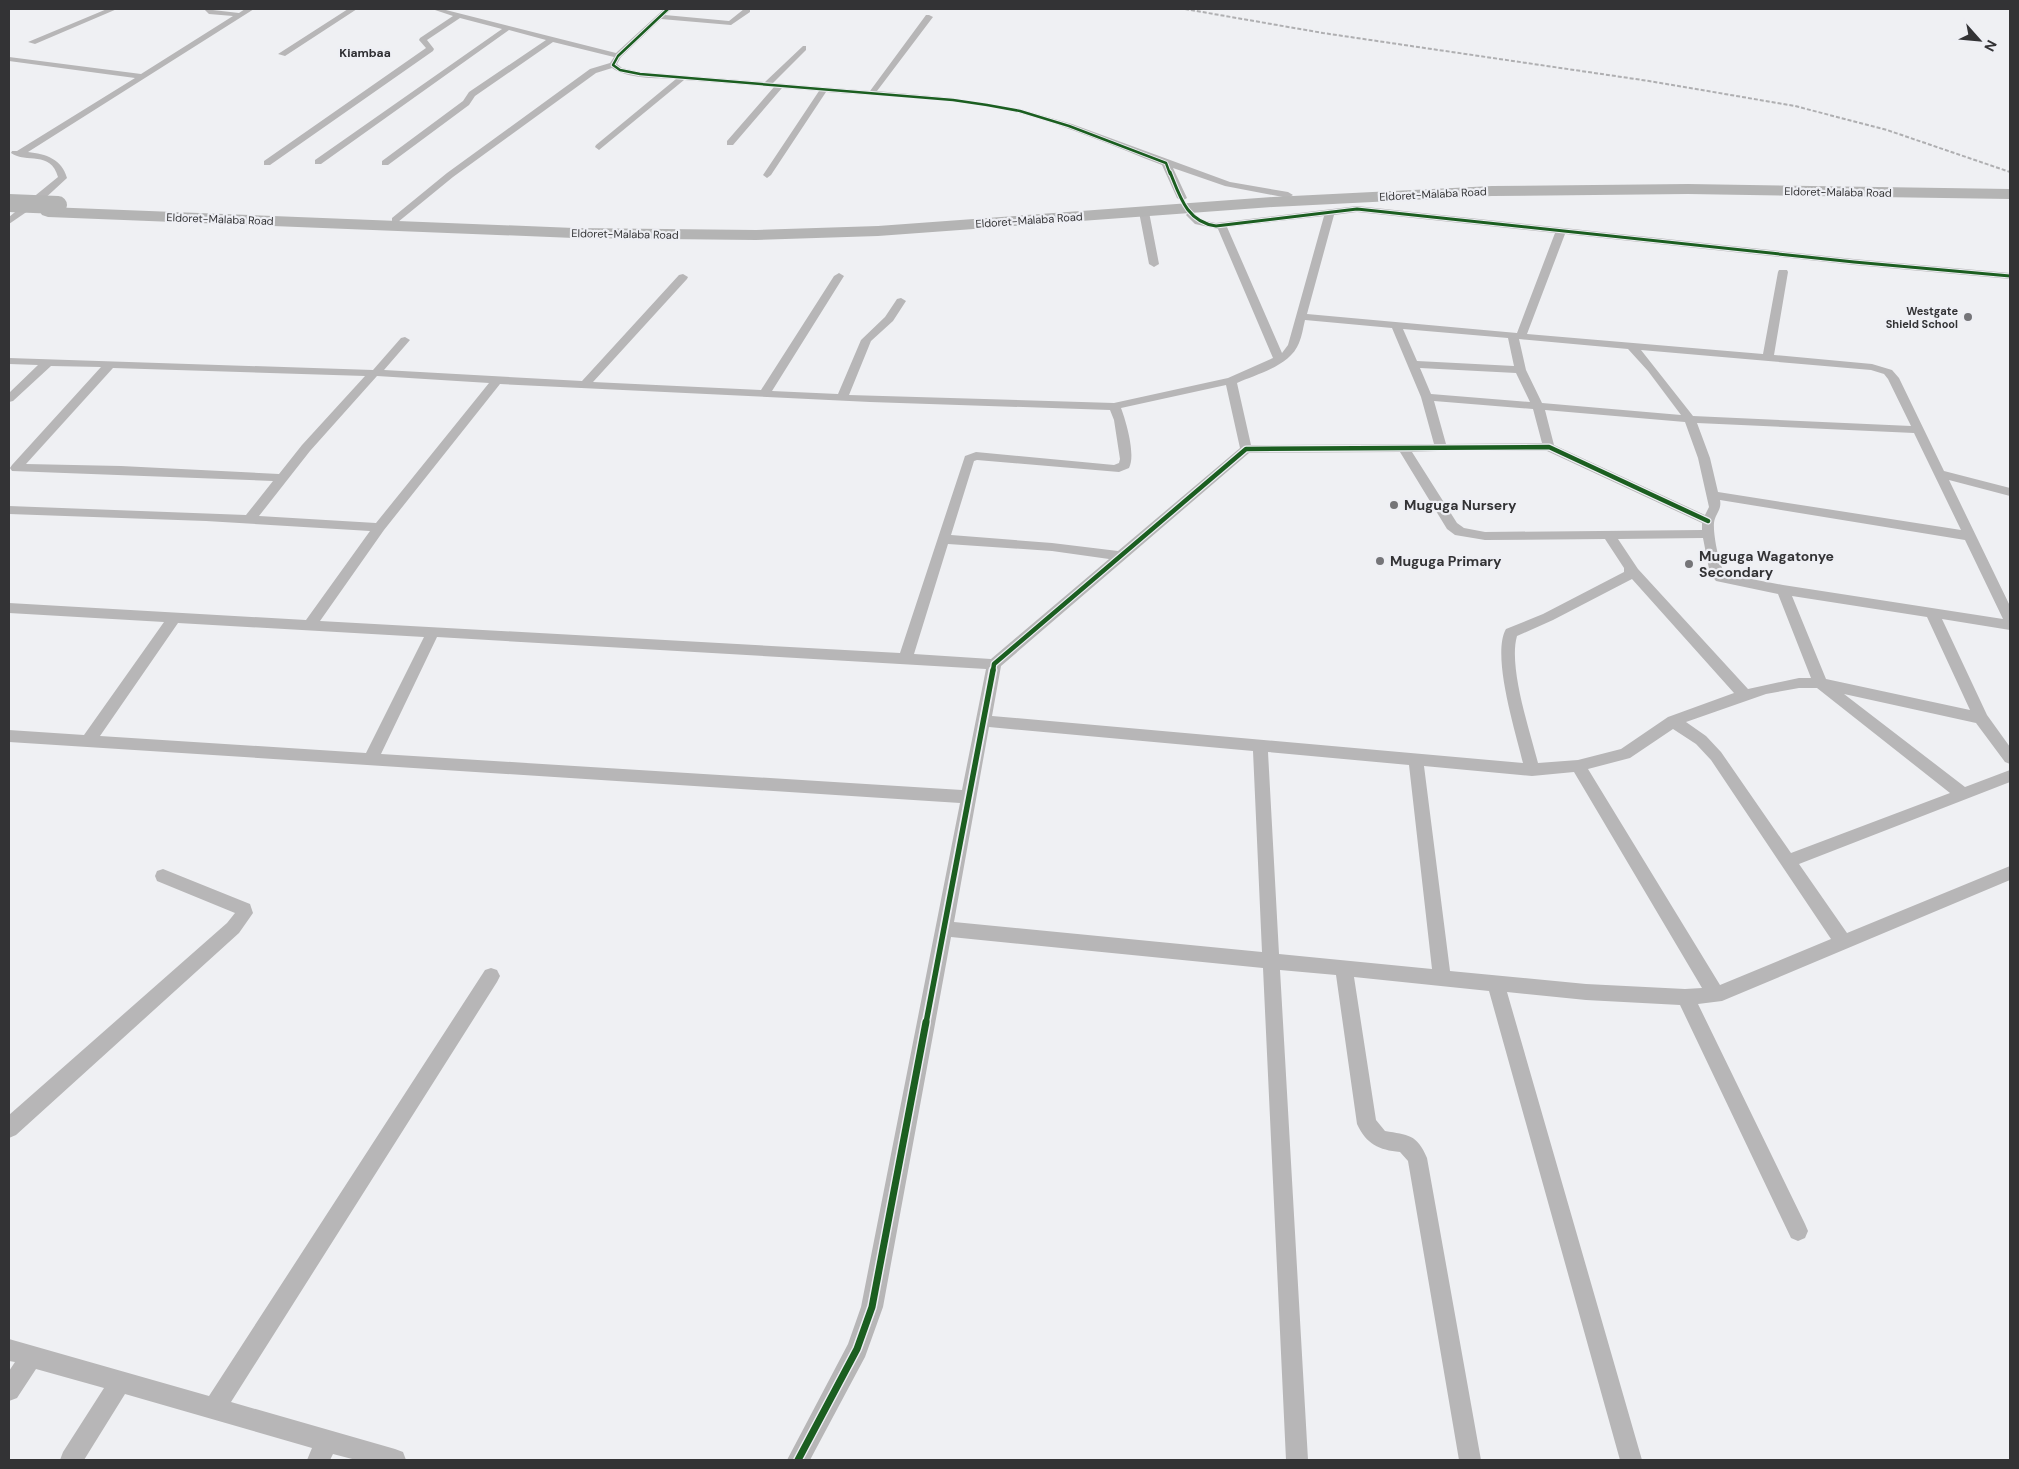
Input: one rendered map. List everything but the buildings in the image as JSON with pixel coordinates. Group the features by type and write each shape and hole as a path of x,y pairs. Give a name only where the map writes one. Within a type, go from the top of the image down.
{"highway":[{"name":"Eldoret-Malaba Road","path":"48,206 648,235 756,235 878,230 1144,212 1396,188 1548,182 2010,184"},
{"name":"Eldoret-Malaba Road","path":"48,206 620,229 865,225 1229,192 1280,199 1566,190 1688,189 2010,194"},
{"path":"11,208 48,206"}],"street":[{"path":"32,42 113,9"},
{"path":"207,9 212,12 239,15"},
{"path":"13,153 250,9"},
{"path":"282,54 353,9"},
{"path":"435,9 618,56"},
{"path":"613,65 618,56 668,9"},
{"path":"660,17 731,23 747,10"},
{"path":"267,163 427,51 430,48 423,40 459,15"},
{"path":"872,93 929,17"},
{"path":"318,162 508,28"},
{"path":"385,163 466,103 472,94 553,38"},
{"path":"767,84 803,48"},
{"path":"9,59 141,76"},
{"path":"395,220 450,175 597,68 613,65 620,70 628,72 953,100 1020,111 1069,126 1166,163 1229,192"},
{"path":"599,147 682,78"},
{"path":"730,143 780,85"},
{"path":"767,175 824,89"},
{"path":"13,153 38,157 59,166 63,178 48,206"},
{"path":"1166,163 1182,198"},
{"path":"1280,199 1285,218"},
{"path":"9,221 11,208"},
{"path":"1191,215 1198,222 1222,226 1357,209 2009,279"},
{"path":"9,361 375,373 842,397 1114,406 1231,381 1263,368 1285,356 1293,345 1330,211"},
{"path":"1144,212 1154,264"},
{"path":"1222,226 1279,359"},
{"path":"1549,447 1538,408 1520,370 1517,336 1561,231"},
{"path":"1768,358 1783,272"},
{"path":"765,393 839,276"},
{"path":"585,384 684,277"},
{"path":"842,397 866,340 889,319 901,301"},
{"path":"1301,317 1872,367 1888,372 1893,378 2010,619"},
{"path":"1396,326 1427,398 1441,449"},
{"path":"250,520 281,478 405,340"},
{"path":"1631,346 1652,369 1690,419 1704,458 1713,495 1715,507 1708,528 1717,574 1721,578 1783,590 2010,625"},
{"path":"9,399 47,363"},
{"path":"12,471 110,364"},
{"path":"1412,364 1520,370"},
{"path":"310,625 379,527 497,380"},
{"path":"1231,381 1246,449"},
{"path":"1427,398 1690,419 1918,430"},
{"path":"905,659 969,459 972,457 1115,469 1125,465 1126,459 1120,420 1114,406"},
{"path":"798,1460 857,1349 872,1307 994,664 1246,449 1549,447 1708,528"},
{"path":"1404,448 1452,526 1460,532 1485,536 1609,535 1708,528"},
{"path":"12,471 121,470 281,478"},
{"path":"1940,474 2010,492"},
{"path":"1713,495 1969,536"},
{"path":"9,510 99,512 379,527"},
{"path":"1609,535 1632,571 1745,695"},
{"path":"942,539 1052,547 1121,556"},
{"path":"1532,770 1507,658 1508,636 1629,576 1632,571"},
{"path":"1783,590 1820,683 1964,794"},
{"path":"9,608 994,664"},
{"path":"1932,613 1981,718 2010,758"},
{"path":"88,741 174,618"},
{"path":"372,759 433,632"},
{"path":"983,722 1532,770 1578,766 1625,754 1673,721 1745,695 1799,683 1820,683 1981,718"},
{"path":"1673,721 1701,740 1716,756 1843,942"},
{"path":"9,736 969,797"},
{"path":"1260,747 1297,1460"},
{"path":"1416,760 1442,978"},
{"path":"1578,766 1716,995"},
{"path":"1789,862 2010,776"},
{"path":"944,929 1496,984 1586,992 1686,997 1716,995 2010,873"},
{"path":"9,1128 233,928 245,913 244,909 163,876"},
{"path":"1344,970 1367,1124 1373,1135 1383,1141 1404,1144 1410,1148 1417,1158 1470,1460"},
{"path":"214,1409 491,976"},
{"path":"1496,984 1631,1460"},
{"path":"1686,997 1798,1231"},
{"path":"9,1350 214,1409 323,1450 395,1460"},
{"path":"9,1390 32,1356"},
{"path":"71,1460 120,1382"}],"railway":[{"path":"1185,9 1323,33 1649,81 1795,106 1887,130 2010,172"}],"cycle path":[{"path":"668,9 618,56 613,65 620,70 640,74 953,100 1020,111 1069,126 1166,163 1187,209 1197,220 1208,225 1216,226 1357,209 1854,262 2010,276"},
{"path":"798,1460 857,1349 872,1307 994,664 1246,449 1549,447 1708,521"}],"place":[{"name":"Westgate Shield School","path":"1968,317"},
{"name":"Muguga Nursery","path":"1394,505"},
{"name":"Muguga Primary","path":"1380,561"},
{"name":"Muguga Wagatonye Secondary","path":"1689,564"}],"district":[{"name":"Kiambaa","path":"365,53"}]}
